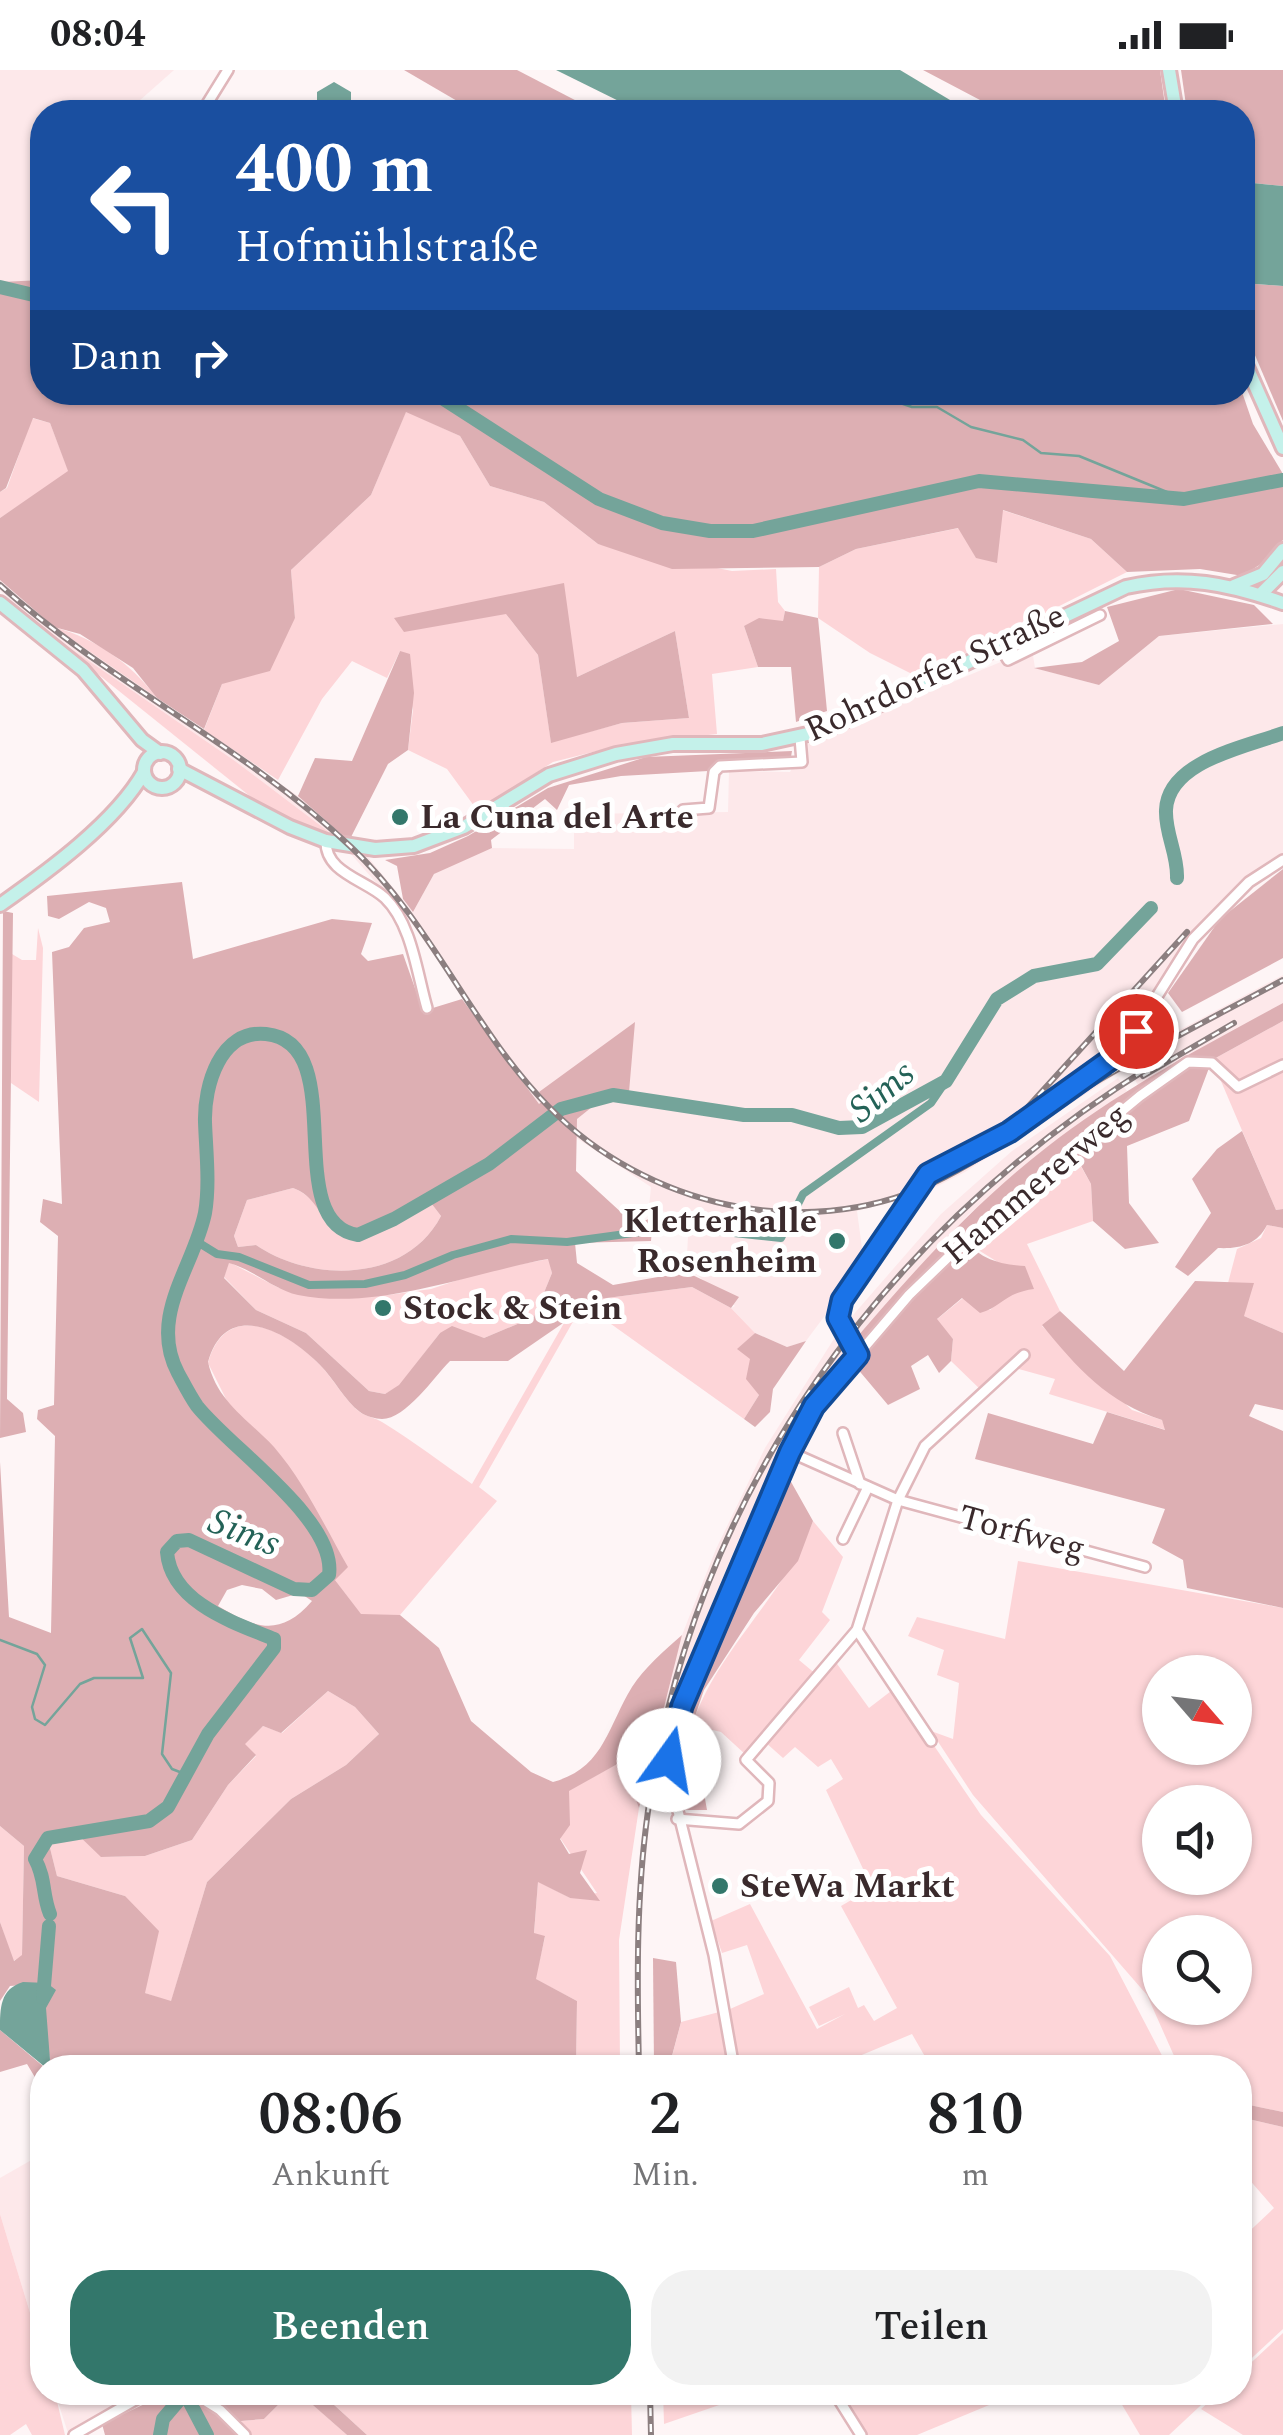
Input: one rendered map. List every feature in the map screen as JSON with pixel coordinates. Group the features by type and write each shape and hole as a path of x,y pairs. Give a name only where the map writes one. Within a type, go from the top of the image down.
{"main road":[{"path":"1169,70 1174,100"},
{"path":"1255,385 1283,448"},
{"path":"1258,594 1263,574 1283,550"},
{"path":"1258,594 1283,572"},
{"path":"1234,586 1263,574"},
{"name":"Rohrdorfer Straße","path":"150,762 173,757 177,775 326,841 375,849 433,840 464,828 549,776 636,749 688,743 762,744 800,738 898,697 1126,587 1184,579 1234,586 1283,603"},
{"path":"0,603 83,670 142,740 154,786"},
{"path":"0,906 58,860 134,790 150,762"},
{"path":"134,790 177,775"}],"street":[{"path":"209,100 228,70"},
{"path":"1000,647 1008,660 1100,615"},
{"path":"683,810 710,808 714,772 720,766 802,762 800,738"},
{"path":"326,841 335,865 369,886 397,911 428,1008"},
{"path":"732,2055 714,1955 668,1771 682,1706 790,1452 814,1406 858,1355 840,1322 839,1306 924,1179 1009,1132 1124,1049 1193,939 1249,882 1283,860"},
{"name":"Hammererweg","path":"858,1355 909,1295 966,1240 1077,1146 1188,1062 1212,1063 1238,1088 1283,1065"},
{"path":"678,1819 734,1825 764,1806 770,1796 769,1783 746,1760 857,1630 898,1500 925,1446 1024,1355"},
{"path":"843,1433 864,1486 843,1539"},
{"name":"Torfweg","path":"790,1452 898,1500 1145,1567"},
{"path":"857,1630 931,1740"},
{"path":"74,2435 126,2405"},
{"path":"212,2405 245,2435"},
{"path":"842,2405 861,2435"}],"shaded area":[{"path":"0,70 174,70 140,100 30,100 30,281 0,282"},
{"path":"404,70 517,70 575,100 455,100"},
{"path":"556,70 900,70 950,100 617,100"},
{"path":"923,70 1160,70 1164,100 980,100"},
{"path":"1181,70 1283,70 1283,186 1255,183 1255,100 1185,100"},
{"path":"334,82 351,92 351,100 317,100 317,92"},
{"path":"1255,183 1283,186 1283,286 1255,284"},
{"path":"30,281 30,405 1246,405 1253,424 1283,474 1283,540 1268,559 1243,576 1200,569 1127,572 1091,539 1003,510 997,563 976,558 958,528 856,549 819,567 672,569 598,544 544,502 490,486 460,436 406,412 371,495 291,570 295,618 270,671 222,684 204,729 157,698 133,668 80,634 54,627 0,580 0,518 68,471 50,423 33,418 6,488 0,492 0,282"},
{"path":"1255,284 1283,286 1283,421 1255,355"},
{"path":"406,411 460,436 490,486 544,502 598,544 732,571 776,569 778,602 785,611 783,621 744,626 758,667 712,674 717,734 621,745 553,762 477,810 447,769 408,750 413,710 400,651 387,678 352,661 322,699 278,780 204,730 222,684 295,618 291,570 371,495","holes":["506,614 577,677 675,631 689,718 622,723 551,742 538,655"]},
{"path":"32,418 50,423 69,472 0,518 0,492 7,488"},
{"path":"1002,510 1091,539 1127,572 918,677 870,653 818,618 819,567 856,549 959,528 976,557"},
{"path":"0,580 54,627 298,796 368,857 413,912 434,874 469,855 492,848 574,849 574,814 728,812 729,771 790,772 804,744 1032,649 1035,668 1099,685 1159,636 1283,624 1283,855 1243,882 1189,937 1147,1008 1116,1045 994,1136 923,1174 914,1183 974,1157 1127,1058 1283,975 1283,1003 1138,1085 1128,1068 965,1172 926,1192 857,1211 864,1263 806,1341 787,1347 755,1333 731,1308 735,1306 697,1275 686,1272 689,1219 649,1207 651,1187 575,1137 577,1119 592,1107 629,1092 539,1092 544,1100 539,1105 413,925 337,838 235,761 38,626 0,590"},
{"path":"564,583 577,677 675,631 689,718 622,723 551,743 538,655 506,614 404,632 394,618"},
{"path":"1179,589 1254,605 1273,624 1159,636 1099,685 1034,668 1082,662 1119,641 1107,607"},
{"path":"785,611 818,618 827,711 796,722 791,667 758,667 744,626 759,618 783,621"},
{"path":"38,626 235,761 337,838 312,832 261,805"},
{"path":"54,627 112,654 157,698"},
{"path":"400,651 410,654 414,693 408,750 388,764 349,841 298,796 315,758 352,761"},
{"path":"792,751 791,757 717,762 708,771 621,776 569,785 557,810 545,799 491,840 492,848 434,874 413,912 403,899 397,866 385,860 430,853 468,836 548,788 646,757"},
{"path":"1283,869 1283,958 1182,1012 1168,993 1220,919"},
{"path":"182,882 193,959 332,919 372,923 361,954 368,961 403,954 423,1011 462,999 539,1104 544,1100 539,1092 635,1022 629,1092 592,1107 577,1119 576,1171 635,1225 653,1217 651,1241 575,1243 577,1263 613,1285 686,1272 739,1297 731,1308 692,1287 576,1302 569,1319 508,1361 450,1361 410,1405 382,1419 365,1415 355,1407 306,1352 275,1332 243,1326 228,1331 217,1342 208,1362 226,1399 274,1447 305,1490 348,1567 335,1580 361,1614 400,1615 439,1648 471,1721 531,1772 553,1782 583,1767 602,1745 637,1680 682,1635 639,1808 621,1762 569,1791 570,1825 560,1839 569,1854 587,1850 580,1873 600,1901 570,1898 538,1882 534,1933 545,1936 536,1979 577,2001 576,2055 49,2055 45,2031 47,1983 10,1986 0,2001 0,1922 14,1961 22,1955 24,1846 0,1826 0,1462 9,1617 51,1633 55,1436 37,1419 38,1410 54,1405 58,1236 40,1222 43,1199 62,1204 52,952 69,947 84,928 110,922 106,908 89,902 59,919 48,916 47,896","holes":["293,1188 308,1197 338,1231 351,1236 378,1233 431,1203 441,1216 425,1238 405,1254 382,1265 356,1270 304,1266 256,1245 238,1247 234,1236 247,1200","548,1259 552,1273 534,1317 484,1338 452,1326 440,1333 399,1385 385,1394 369,1391 306,1333 256,1310 224,1278 229,1263 298,1295 360,1298 424,1288","242,1585 262,1589 276,1600 300,1593 312,1601 288,1621 255,1624 218,1606 227,1590","328,1691 355,1707 379,1734 346,1765 291,1799 207,1882 171,2001 145,1993 159,1931 125,1896 57,1876 48,1840 76,1833 101,1857 145,1856 192,1840 228,1785 256,1755 245,1744 263,1726 281,1733"]},
{"path":"3,911 13,913 7,1399 23,1413 26,1432 0,1438"},
{"path":"38,928 43,948 39,1102 11,1083 12,954 22,960 36,960"},
{"path":"1283,1003 1283,1021 1212,1060 1189,1121 1127,1146 1129,1203 1159,1243 1125,1249 1093,1221 1091,1184 1080,1164 1044,1192 1028,1182 963,1236 989,1259 1025,1266 1034,1289 980,1313 962,1298 937,1319 953,1339 951,1361 939,1373 928,1355 911,1366 920,1389 888,1405 856,1367 847,1349 941,1243 992,1193 1075,1126 1162,1070"},
{"path":"1283,1021 1283,1209 1276,1210 1212,1060"},
{"path":"1118,1078 1127,1091 1046,1148 968,1215 858,1336 847,1322 941,1214 1012,1151"},
{"path":"1242,1131 1276,1210 1283,1209 1283,1228 1267,1225 1247,1244 1218,1248 1188,1276 1175,1267 1211,1213 1192,1179 1217,1149"},
{"path":"1079,1163 1091,1184 1093,1221 1027,1244 1060,1311 1042,1326 1132,1410 1162,1420 1166,1430 1049,1394 1055,1379 1011,1367 984,1393 951,1361 953,1339 936,1320 963,1298 990,1310 1010,1292 1025,1267 1004,1266 967,1243 1034,1185 1044,1192"},
{"path":"293,1188 308,1197 347,1238 431,1203 441,1216 425,1238 405,1254 382,1265 356,1270 304,1266 256,1245 238,1247 234,1236 247,1200"},
{"path":"1267,1225 1283,1228 1283,1333 1244,1316 1228,1283 1237,1249 1261,1238"},
{"path":"549,1259 552,1273 534,1317 484,1338 440,1333 399,1386 385,1394 369,1391 306,1333 256,1310 224,1277 229,1262 279,1288 388,1295 431,1289 488,1270"},
{"path":"1195,1281 1254,1283 1244,1316 1283,1333 1283,1410 1255,1404 1249,1416 1283,1431 1283,1608 1187,1588 1183,1560 1152,1543 1165,1509 975,1459 988,1413 1093,1444 1107,1412 1165,1430 1162,1420 1125,1404 1095,1382 1042,1325 1060,1311 1124,1371"},
{"path":"692,1287 731,1308 755,1333 738,1349 751,1359 759,1395 744,1419 583,1304 479,1487 497,1501 400,1615 361,1615 335,1580 273,1447 232,1411 208,1363 217,1343 229,1331 243,1326 275,1332 321,1366 361,1413 394,1429 472,1484 576,1302"},
{"path":"755,1333 787,1347 806,1341 773,1389 770,1412 755,1427 744,1419 759,1395 746,1379 750,1359 737,1349"},
{"path":"837,1334 847,1349 778,1456 741,1534 711,1606 675,1718 659,1809 645,1807 659,1718 682,1635 716,1549 765,1448"},
{"path":"790,1480 813,1521 798,1561 754,1613 704,1690 692,1725 707,1810 682,1810 675,1758 689,1707"},
{"path":"813,1521 843,1557 822,1612 830,1620 799,1660 817,1675 746,1755 721,1732 692,1725 718,1671 786,1574"},
{"path":"1018,1561 1283,1608 1283,2112 1252,2106 1252,2055 1174,2055 1160,2025 1252,2025 1252,1915 1142,1915 1142,1989 973,1795 931,1731 953,1739 959,1683 937,1675 944,1650 908,1636 917,1617 1005,1639"},
{"path":"835,1661 869,1708 895,1688 981,1815 1110,1956 1142,2017 1142,2025 1146,2025 1162,2055 924,2055 912,2034 862,2055 737,2055 730,2009 764,1994 747,1945 722,1953 711,1921 750,1904 817,2029 845,2014 819,2026 809,2007 849,1987 858,2008 864,2005 874,2021 897,2008 841,1906 872,1888 826,1790 843,1779 831,1759 818,1767 795,1747 783,1758 765,1742"},
{"path":"328,1691 355,1707 379,1734 346,1765 291,1799 207,1882 171,2002 145,1993 125,1896 57,1876 48,1840 76,1833 102,1857 145,1856 192,1840 228,1785 256,1756 244,1744 263,1726 282,1733"},
{"path":"621,1762 639,1808 619,1940 620,2055 576,2055 577,2001 535,1979 545,1937 534,1934 538,1881 570,1898 597,1893 560,1838 569,1825 569,1790"},
{"path":"0,1826 24,1846 22,1956 13,1961 0,1922"},
{"path":"653,1958 676,1962 681,2022 672,2055 654,2055"},
{"path":"47,1983 56,1990 46,2008 50,2055 30,2055 0,2030 1,2007 15,1985"},
{"path":"723,2011 728,2055 672,2055 681,2022"},
{"path":"0,2030 30,2055 30,2069 27,2064 0,2072"},
{"path":"1252,2106 1283,2112 1283,2127 1252,2120"},
{"path":"1252,2120 1283,2127 1283,2329 1252,2358 1252,2229 1274,2208 1252,2183"},
{"path":"30,2161 30,2313 0,2214 0,2178"},
{"path":"0,2214 30,2313 30,2405 58,2405 65,2435 32,2435 26,2424 10,2435 0,2435"},
{"path":"1283,2333 1283,2435 1243,2435 1201,2409 1206,2405 1252,2405 1252,2362"},
{"path":"59,2405 142,2405 102,2424 68,2433"},
{"path":"142,2405 278,2405 264,2419 241,2421 239,2435 105,2435 102,2424"},
{"path":"278,2405 313,2405 347,2435 251,2435 241,2421 264,2419"},
{"path":"313,2405 334,2405 367,2435 347,2435"},
{"path":"334,2405 631,2405 632,2435 367,2435"},
{"path":"663,2405 719,2405 664,2424"},
{"path":"846,2405 989,2405 917,2435 866,2435"},
{"path":"1122,2405 1201,2405 1169,2435 1140,2435"}],"waterway":[{"path":"0,287 30,294"},
{"path":"453,405 599,499 662,523 710,531 753,531 979,481 1184,499 1282,480"},
{"path":"906,405 937,407 971,427 1023,440 1041,453 1079,456 1184,499"},
{"name":"Sims","path":"1177,878 1166,810 1170,793 1180,779 1211,758 1283,733"},
{"name":"Sims","path":"50,1914 35,1859 48,1838 149,1821 168,1807 208,1734 274,1648 274,1639 224,1618 192,1598 171,1570 167,1552 177,1541 189,1540 294,1589 312,1590 329,1575 327,1554 316,1531 299,1508 197,1406 170,1352 170,1312 205,1213 205,1108 212,1077 226,1050 250,1035 266,1034 292,1045 306,1068 312,1098 322,1200 335,1223 358,1235 394,1219 489,1164 561,1109 613,1095 744,1115 792,1115 839,1128 862,1127 946,1081 997,999 1034,976 1097,964 1151,908"},
{"name":"Sims","path":"196,1241 217,1254 239,1257 309,1285 365,1284 405,1275 453,1255 511,1239 567,1242 677,1227 781,1238 803,1194 931,1103 946,1081"},
{"path":"0,1640 37,1654 45,1665 32,1707 35,1719 45,1725 80,1684 94,1678 143,1678 130,1638 142,1629 171,1673 162,1754 172,1769 185,1774"},
{"name":"Sims","path":"43,1998 49,1926"},
{"name":"Sims","path":"160,2435 163,2419 175,2405"},
{"path":"191,2405 207,2435"}],"railway":[{"path":"0,585 86,653 267,777 351,847 405,909 497,1044 549,1107 588,1141 631,1169 678,1190 728,1205 779,1212 831,1211 882,1202 953,1173 1101,1079 1283,980"},
{"path":"1006,1131 1187,932"},
{"path":"1143,1076 1234,1023"},
{"path":"639,2055 639,1907 648,1811 672,1694 708,1584 757,1479 816,1381 886,1291 966,1207 1055,1132 1153,1065"},
{"path":"650,2405 651,2435"}],"place":[{"name":"La Cuna del Arte","path":"400,817"},
{"name":"Kletterhalle Rosenheim","path":"837,1241"},
{"name":"Stock & Stein","path":"383,1308"},
{"name":"SteWa Markt","path":"720,1886"}],"route":[{"path":"669,1760 682,1706 790,1452 808,1414 858,1355 838,1318 842,1300 876,1257 928,1174 1009,1132 1114,1057 1136,1031"}]}
